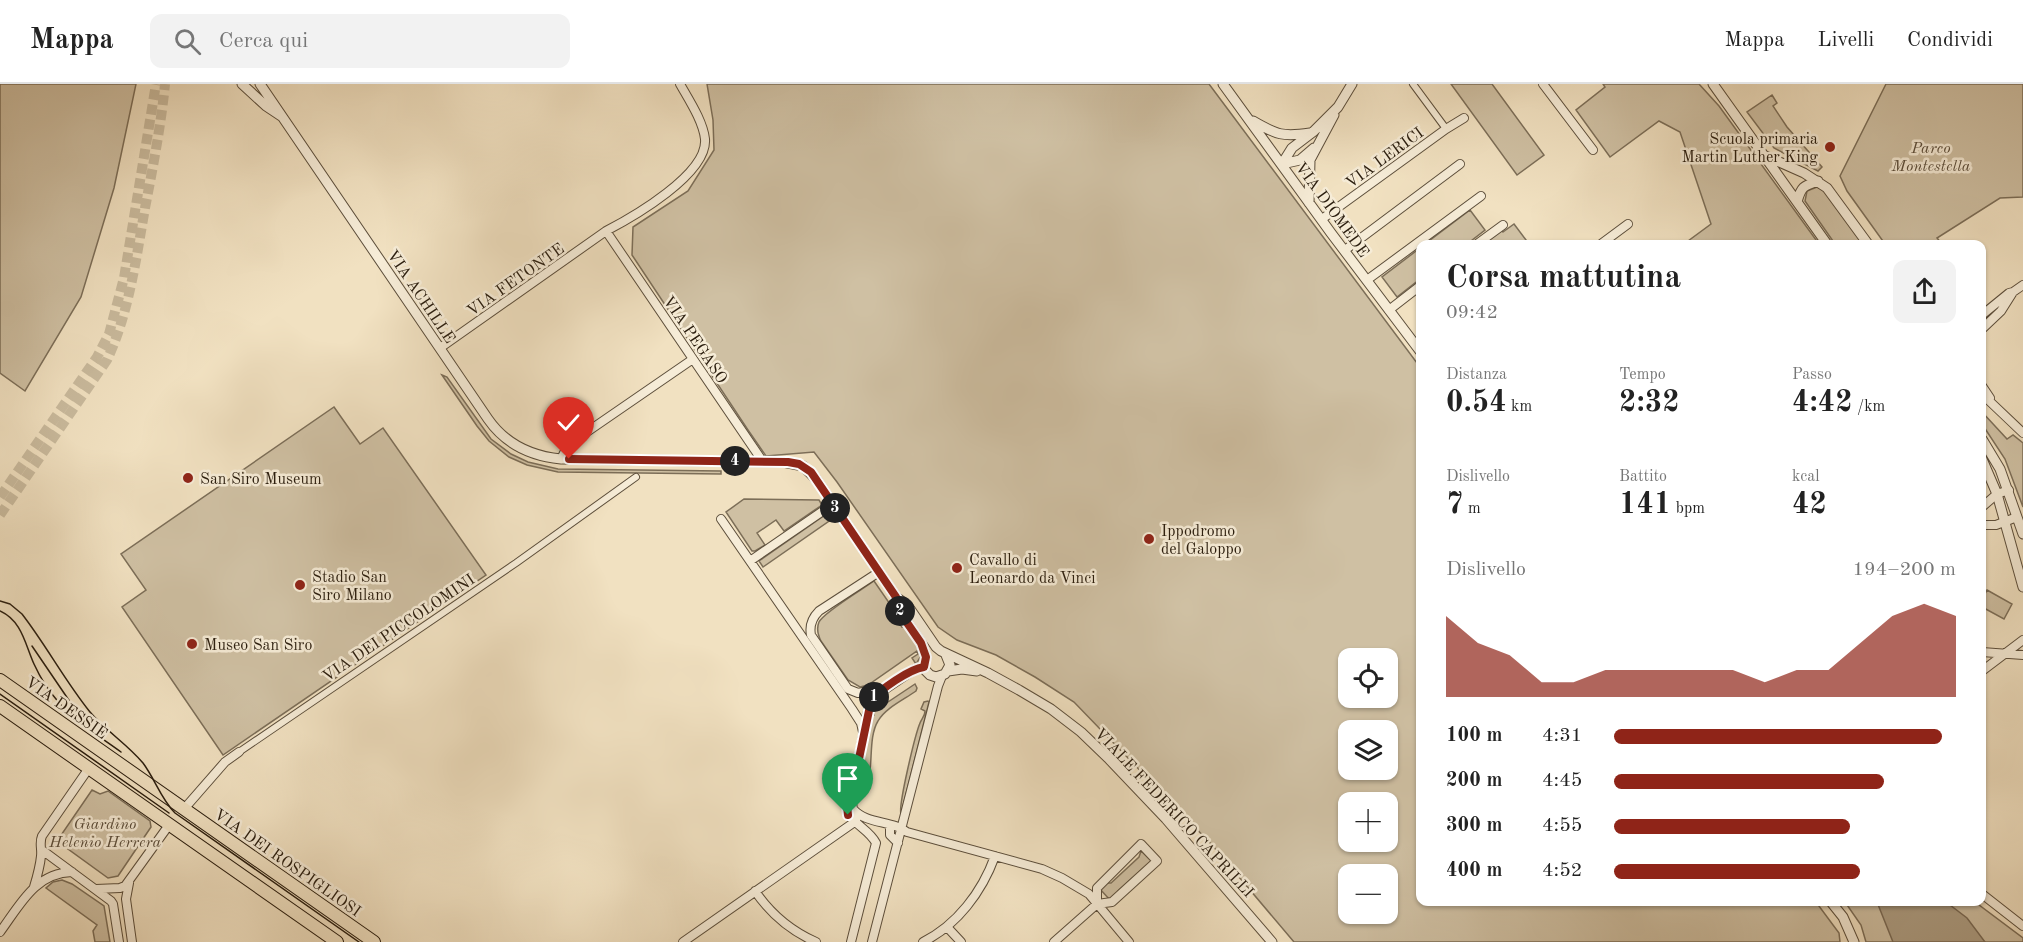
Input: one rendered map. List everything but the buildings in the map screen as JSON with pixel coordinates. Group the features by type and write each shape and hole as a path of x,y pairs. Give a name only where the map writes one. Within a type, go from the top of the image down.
{"main road":[{"name":"VIA DESSIÈ","path":"0,680 184,809"},
{"path":"0,706 337,942"},
{"path":"89,768 93,763 103,759 115,761"},
{"path":"169,825 184,809"},
{"name":"VIA DEI ROSPIGLIOSI","path":"184,809 374,942"}],"street":[{"name":"VIA ACHILLE","path":"242,84 266,106 283,117"},
{"name":"VIA ACHILLE","path":"260,84 501,435 527,452 561,459 793,462 806,468 813,475 879,572"},
{"name":"VIA FETONTE","path":"440,348 606,231 629,219 680,183 697,166 705,139 680,84"},
{"name":"VIA DIOMEDE","path":"1223,84 1416,346"},
{"path":"1310,202 1310,160 1352,84"},
{"path":"1413,84 1444,126"},
{"path":"1543,84 1593,150"},
{"path":"1713,84 1824,240"},
{"path":"1282,164 1292,148 1313,132 1338,107"},
{"name":"VIA LERICI","path":"1322,219 1464,118"},
{"path":"1250,119 1275,133 1284,135 1313,132"},
{"path":"1282,164 1300,160 1321,139"},
{"path":"1766,156 1804,173 1827,188 1865,240"},
{"path":"1345,250 1460,164"},
{"path":"1797,202 1800,191 1805,186 1818,181"},
{"path":"1421,240 1481,196"},
{"path":"1606,240 1628,224"},
{"path":"1482,240 1503,225"},
{"name":"VIA PEGASO","path":"606,231 763,462"},
{"path":"1367,280 1416,244"},
{"path":"1986,312 2023,285"},
{"path":"1389,310 1416,289"},
{"path":"1986,325 2001,311 2013,292"},
{"path":"561,459 568,445 693,359"},
{"path":"1986,392 1994,404"},
{"path":"1986,397 2023,433"},
{"path":"1986,445 1995,459 2008,490 2023,534"},
{"path":"1986,468 1997,494 2023,587"},
{"name":"VIA DEI PICCOLOMINI","path":"184,809 225,762 516,563 636,477"},
{"path":"1986,504 1997,494 2008,490"},
{"path":"750,561 833,504"},
{"path":"1986,524 2018,518"},
{"path":"721,519 861,723 863,734"},
{"path":"889,687 865,693 848,689 811,635 810,630 812,620 819,611 879,572 894,595 900,612 921,643 931,676 945,674"},
{"path":"872,942 938,686 950,664 910,608 894,595"},
{"path":"1986,668 2023,640"},
{"path":"851,942 876,843 870,833 854,822 847,810 871,701 925,662 933,651 944,653"},
{"path":"1986,652 2023,655"},
{"name":"VIALE FEDERICO CAPRILLI","path":"944,653 988,673 1051,709 1098,748 1200,857 1272,942"},
{"name":"VIALE FEDERICO CAPRILLI","path":"945,674 971,669 988,673"},
{"path":"34,887 39,870 42,836 89,768"},
{"path":"851,797 853,809 863,817 890,826 902,827 907,832 1042,869 1062,878 1089,894 1129,942"},
{"path":"683,942 863,817"},
{"path":"96,889 120,888 129,881 169,825"},
{"path":"890,826 891,835 898,843"},
{"path":"1054,942 1097,904 1112,902 1157,861 1141,844 1097,888 1097,904"},
{"path":"42,850 113,904 119,942"},
{"path":"923,942 948,927 964,910 977,892 994,856"},
{"path":"0,932 34,887 42,880 55,874 72,872"},
{"path":"129,881 126,899 132,942"},
{"path":"754,891 777,917 797,932 816,942"},
{"path":"1986,897 2023,926"},
{"path":"1834,906 1843,916 1854,942"},
{"path":"948,927 960,942"}],"green space":[{"path":"0,84 136,84 114,188 81,297 25,391 0,373"},
{"name":"Ippodromo del Galoppo","path":"707,84 1209,84 1416,362 1416,906 1819,906 1839,933 1840,942 1294,942 1212,845 1074,702 996,655 957,640 938,627 814,452 766,456 632,255 633,227 688,191 714,150 713,120"},
{"path":"1451,84 1492,84 1544,155 1517,175"},
{"path":"1603,84 1699,84 1719,106 1816,240 1689,240 1711,224 1680,132 1659,121 1610,157 1576,110 1605,87"},
{"name":"Parco Montestella","path":"1886,84 2023,84 2023,197 2000,198 1937,238 1939,240 1882,240 1847,191 1840,176"},
{"path":"1772,95 1777,103 1773,106 1787,127 1822,167 1818,171 1774,148 1747,112"},
{"path":"1817,187 1824,190 1861,240 1832,240 1805,201 1807,191"},
{"path":"1470,210 1485,230 1472,240 1430,240"},
{"path":"1514,224 1526,240 1486,240 1501,229 1503,232"},
{"path":"1416,251 1416,282 1397,297 1382,277"},
{"path":"442,375 447,377 491,439 511,454 528,462 558,469 721,471 721,474 558,472 527,465 509,457 489,441"},
{"path":"334,407 360,444 383,428 486,575 223,755 122,607 146,590 121,554"},
{"path":"1986,416 2007,439 2013,435 2023,443 2023,507 2005,459 1986,430"},
{"path":"744,499 819,500 822,505 784,531 776,520 757,533 765,545 752,551 726,512"},
{"path":"828,513 832,519 763,567 759,561"},
{"path":"874,581 892,607 889,609 919,646 921,656 916,664 912,658 918,654 917,651 868,685 860,687 848,680 821,641 818,627 819,622 828,612"},
{"path":"1987,590 2012,604 2004,619 1986,609"},
{"path":"915,684 916,691 881,716 872,738 870,770 861,771 873,712"},
{"path":"928,701 901,814 911,755 925,713 921,709 924,702"},
{"name":"Giardino Helenio Herrera","path":"92,790 100,794 108,791 150,821 151,827 118,876 108,878 57,841"},
{"path":"1141,851 1153,862 1148,864 1110,900 1100,889 1106,883 1111,883 1139,857"},
{"path":"62,880 72,884 104,906 110,942 95,942 93,931 97,925 46,888 53,882"},
{"path":"1848,906 1980,906 2023,938 2023,942 1866,942 1861,925"}],"shaded area":[{"path":"1879,906 1951,906 1967,918 1985,942 1893,942"}],"tunnel":[{"path":"0,497 97,357 109,334 124,278 156,84"},
{"path":"0,515 107,360 115,342 135,266 165,84"}],"tram line":[{"path":"0,601 10,604 22,614 90,712 143,763 175,813 359,942"},
{"path":"0,611 18,627 39,674 56,699 79,721 121,752"},
{"path":"32,646 81,718"},
{"path":"0,694 169,813"}],"place":[{"name":"Scuola primaria Martin Luther King","path":"1830,147"},
{"name":"San Siro Museum","path":"188,478"},
{"name":"Ippodromo del Galoppo","path":"1149,539"},
{"name":"Cavallo di Leonardo da Vinci","path":"957,568"},
{"name":"Stadio San Siro Milano","path":"300,585"},
{"name":"Museo San Siro","path":"192,644"}],"route":[{"path":"569,459 788,462 799,464 811,472 896,597 901,614 921,643 926,657 924,667 915,669 871,701 851,797 847,806 848,815"}]}
